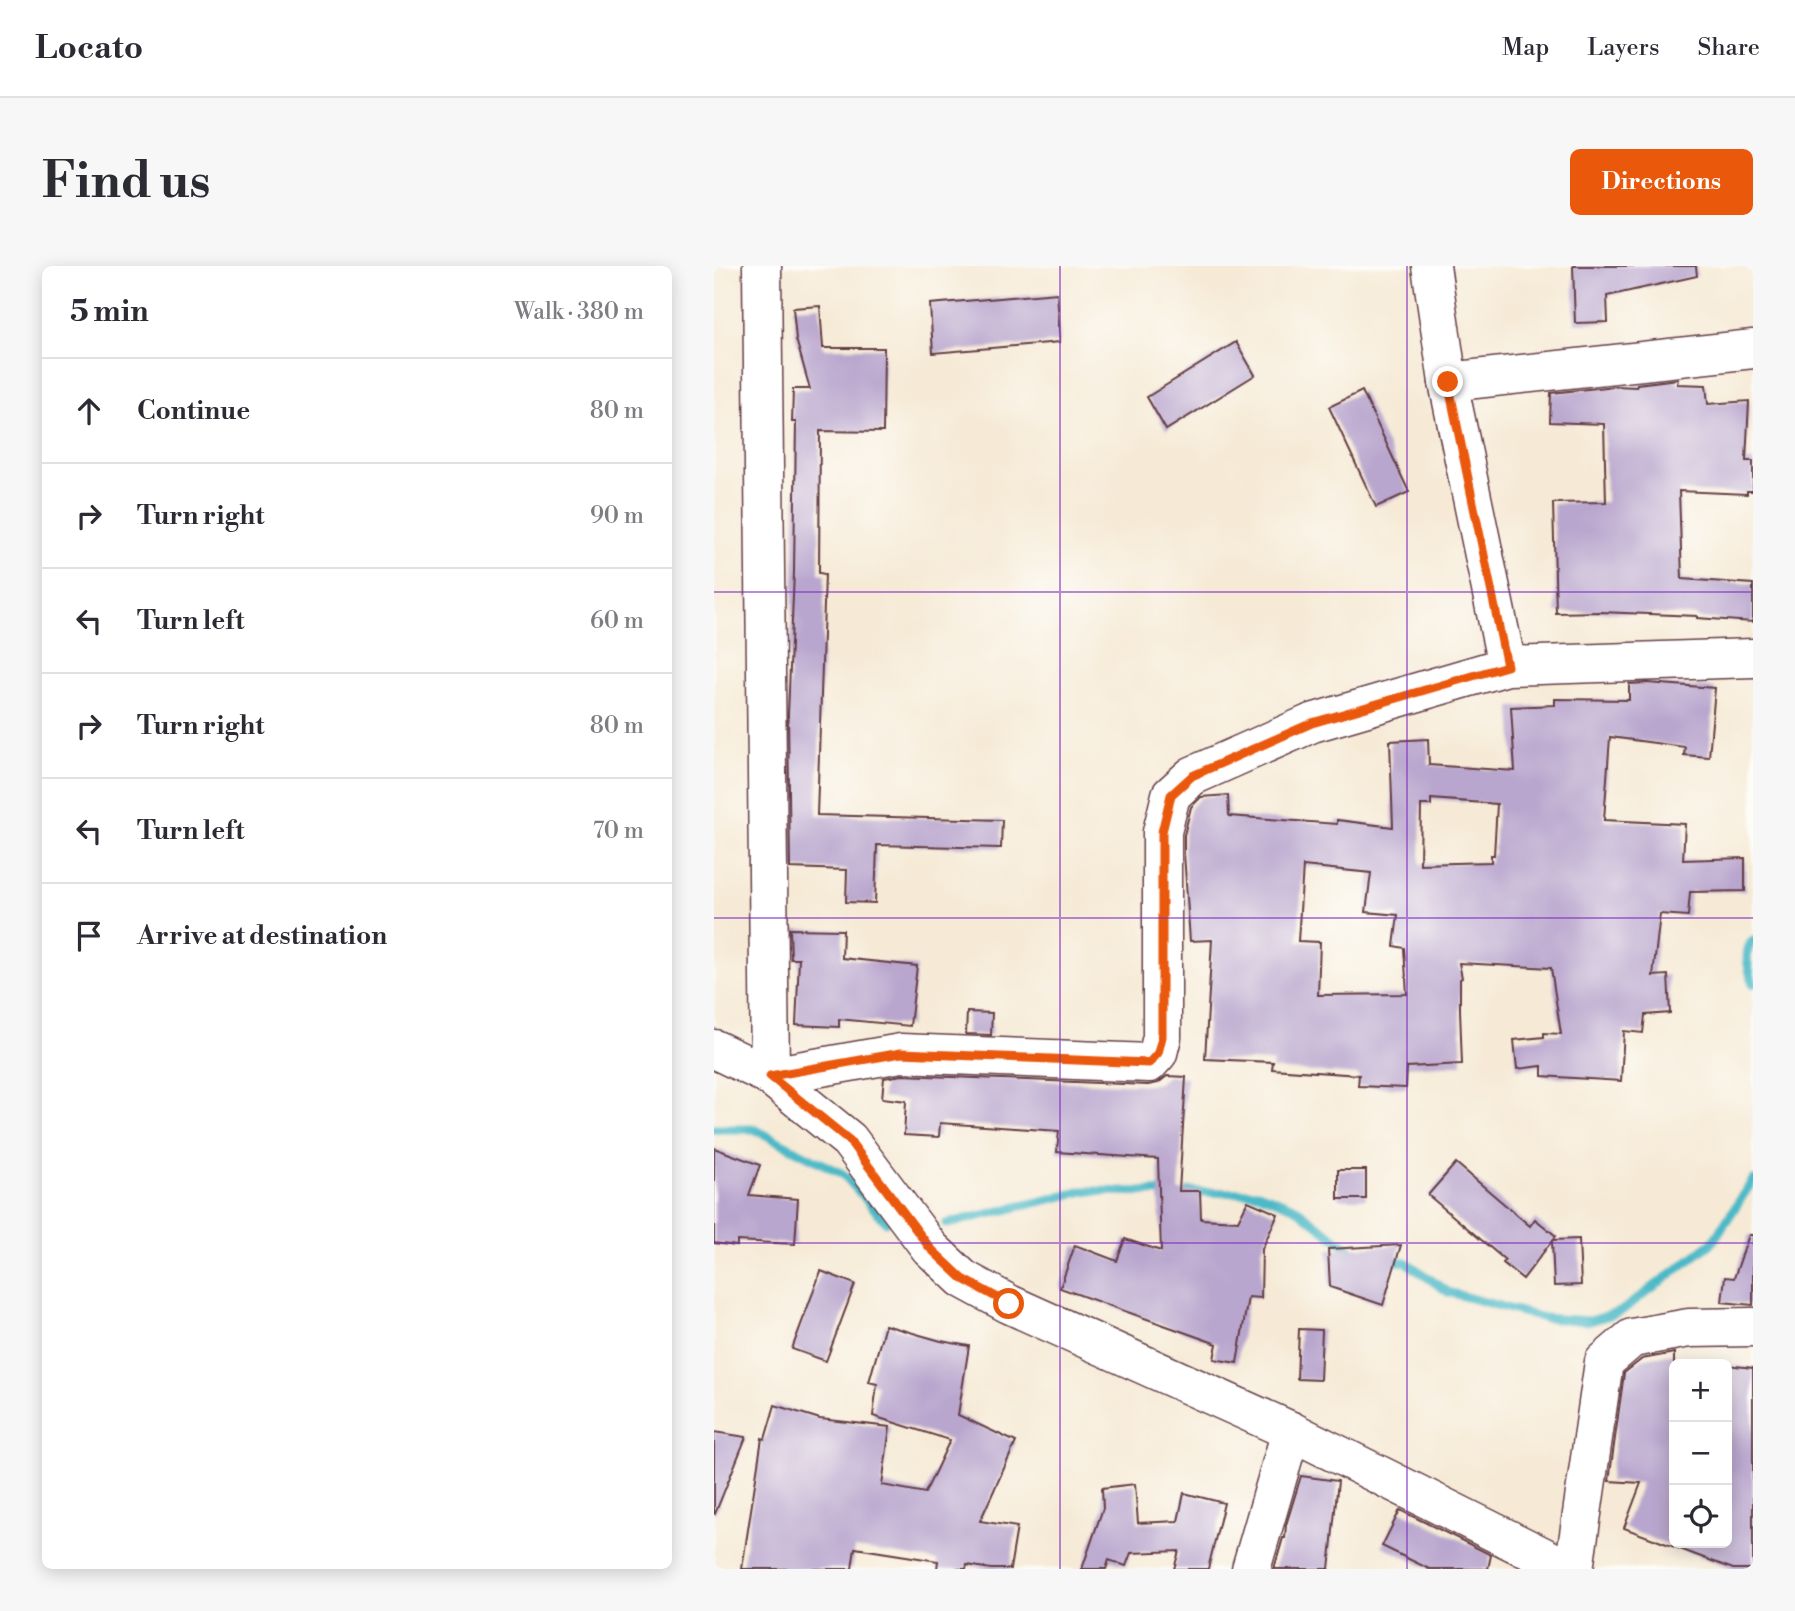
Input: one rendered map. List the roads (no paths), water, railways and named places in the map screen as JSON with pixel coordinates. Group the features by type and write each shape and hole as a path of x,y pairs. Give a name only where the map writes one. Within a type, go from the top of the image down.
{"street":[{"path":"762,266 770,1076"},
{"path":"1430,266 1448,382 1507,666"},
{"path":"1448,382 1753,349"},
{"path":"770,1076 901,1053 1149,1063 1158,1053 1162,1037 1162,832 1171,795 1192,776 1312,723 1507,666 1753,658"},
{"path":"714,1049 770,1076 849,1140 930,1248 963,1279 1034,1315 1291,1431 1568,1569"},
{"path":"1574,1569 1604,1362 1632,1338 1689,1328 1753,1327"},
{"path":"1251,1569 1291,1431"}],"waterway":[{"path":"1753,940 1747,956 1753,984"},
{"path":"714,1129 754,1129 843,1174 886,1222"},
{"path":"1387,1260 1406,1262 1448,1292 1543,1318 1590,1321 1620,1312 1712,1243 1753,1180"},
{"path":"946,1224 1084,1191 1168,1192"},
{"path":"1189,1192 1258,1193 1294,1207 1356,1254"}]}
